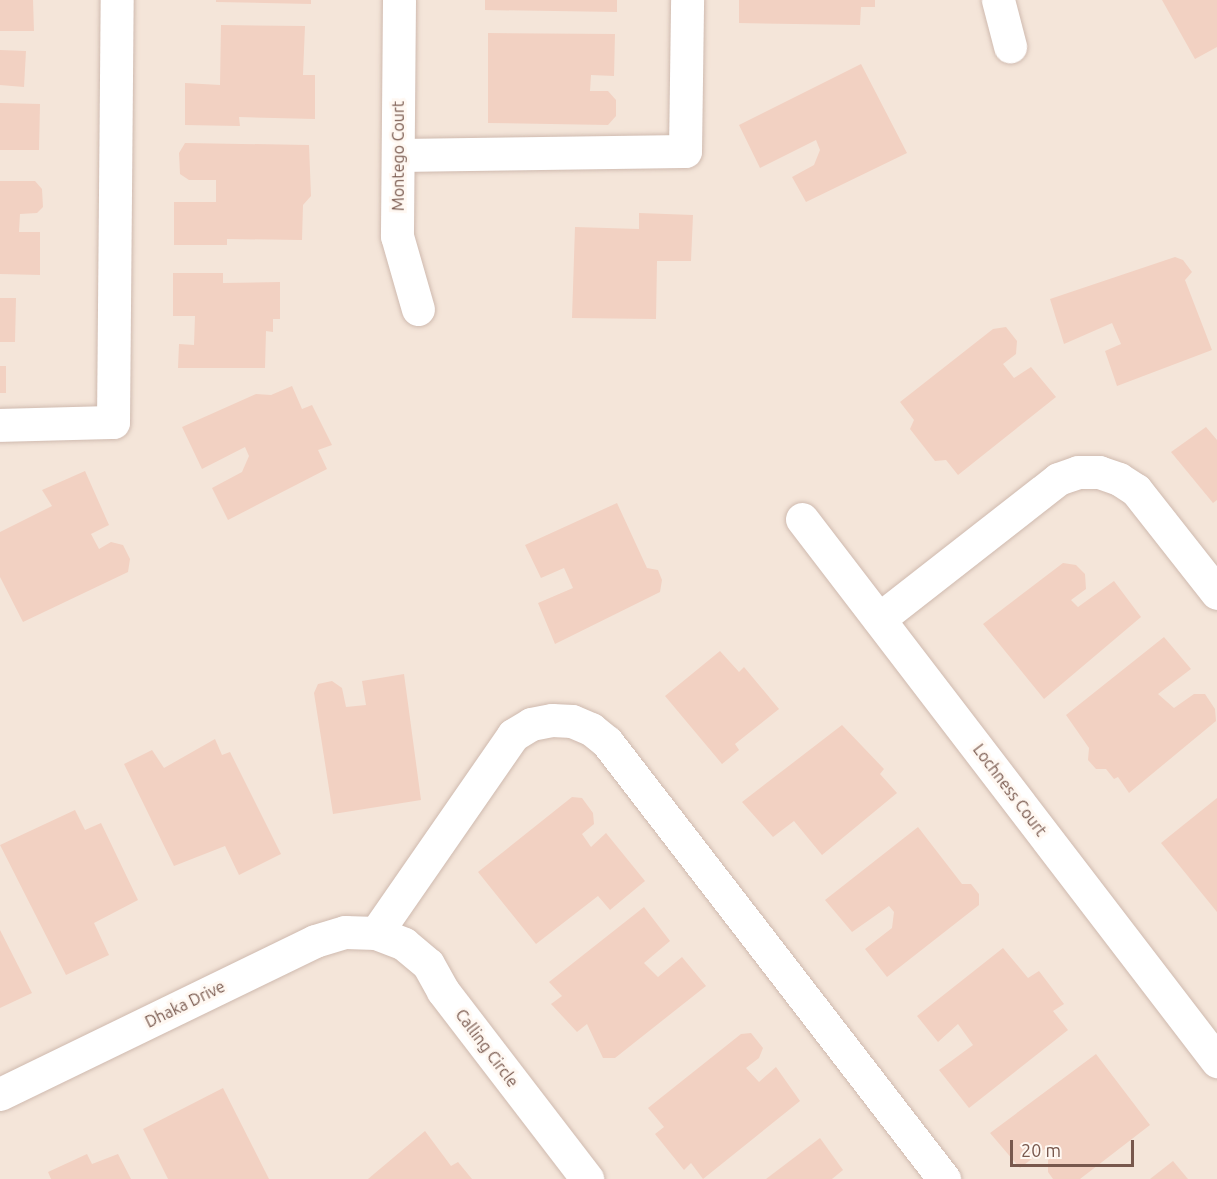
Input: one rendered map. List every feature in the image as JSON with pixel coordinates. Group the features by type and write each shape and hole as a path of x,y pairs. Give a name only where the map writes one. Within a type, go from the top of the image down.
{"street":[{"path":"0,425 113,422 117,0"},
{"name":"Montego Court","path":"399,0 397,236 418,309"},
{"path":"398,155 685,151 687,0"},
{"path":"998,0 1010,46"},
{"path":"879,619 1058,479 1078,472 1099,472 1119,479 1136,490 1217,593"},
{"name":"Lochness Court","path":"802,519 1217,1061"},
{"path":"376,933 513,735 531,724 552,720 572,722 591,729 607,742 944,1179"},
{"name":"Dhaka Drive","path":"0,1094 315,941 345,932 376,933"},
{"name":"Calling Circle","path":"376,933 404,944 428,964 443,991 587,1179"}],"shaded area":[{"path":"0,0 1217,0 1217,1179 0,1179"}],"building":[{"path":"0,0 33,0 34,31 0,31"},
{"path":"216,0 311,0 311,4 216,2"},
{"path":"485,0 617,0 617,12 485,10"},
{"path":"739,0 875,0 875,7 861,7 860,25 739,23"},
{"path":"1162,0 1217,0 1217,47 1195,59"},
{"path":"221,25 305,26 303,75 315,75 315,119 239,117 240,126 185,125 185,83 220,85"},
{"path":"488,33 615,34 614,76 591,75 590,91 608,91 616,100 616,116 608,125 488,123"},
{"path":"0,50 26,51 24,87 0,85"},
{"path":"861,64 907,153 806,202 792,177 814,165 820,150 816,140 760,168 739,125"},
{"path":"0,103 40,104 39,150 0,150"},
{"path":"185,143 309,145 311,196 303,205 302,240 227,239 227,245 174,245 174,202 216,202 216,180 189,180 180,174 179,153"},
{"path":"0,181 35,181 42,189 43,207 37,213 20,214 19,232 40,232 40,275 0,274"},
{"path":"639,213 693,215 691,261 657,261 656,319 572,318 575,227 639,229"},
{"path":"1175,257 1183,260 1192,272 1185,280 1212,350 1117,386 1105,351 1121,344 1112,323 1064,344 1050,299"},
{"path":"173,273 223,273 223,283 280,282 280,319 273,319 273,332 266,331 265,368 178,368 179,344 194,345 195,316 173,316"},
{"path":"0,298 16,298 15,342 0,342"},
{"path":"1006,327 1017,341 1016,354 1003,364 1014,378 1031,367 1056,397 958,475 946,460 935,461 910,429 914,420 900,402 993,329"},
{"path":"0,366 6,366 6,393 0,393"},
{"path":"292,386 302,409 312,405 332,445 318,450 327,469 228,520 212,488 242,472 249,456 245,447 202,469 182,427 256,394 271,395"},
{"path":"1206,427 1217,440 1217,500 1213,503 1171,452"},
{"path":"85,471 109,525 91,534 99,549 111,542 123,545 130,559 128,572 23,622 0,577 0,532 52,506 42,490"},
{"path":"617,503 647,568 658,570 662,580 660,592 555,644 538,603 573,588 564,568 541,578 525,545"},
{"path":"1063,563 1076,565 1085,574 1086,589 1071,600 1078,607 1114,581 1141,617 1044,699 983,624"},
{"path":"1164,637 1191,669 1158,694 1174,708 1194,694 1205,694 1215,709 1216,721 1129,793 1118,777 1114,779 1106,769 1096,769 1088,760 1089,748 1066,715"},
{"path":"720,651 739,672 744,667 779,709 735,744 739,750 722,764 665,696"},
{"path":"404,674 421,800 333,814 314,693 318,684 332,681 342,688 346,707 366,705 362,681"},
{"path":"842,725 884,769 880,774 897,793 822,855 794,821 773,837 742,802"},
{"path":"215,739 222,755 230,752 281,854 239,875 225,846 174,866 124,764 152,750 164,768"},
{"path":"572,797 582,798 593,813 594,824 582,834 591,847 606,833 645,881 610,910 598,896 536,944 478,872"},
{"path":"1217,798 1217,912 1161,843"},
{"path":"75,810 85,830 101,823 138,900 94,923 109,955 66,975 0,845"},
{"path":"918,827 962,884 971,884 979,894 979,905 887,977 865,949 892,928 894,912 889,906 852,932 825,900"},
{"path":"644,907 670,941 644,963 658,977 682,957 706,986 615,1058 603,1058 587,1024 577,1032 551,1004 562,996 549,982"},
{"path":"0,930 32,993 0,1008"},
{"path":"1003,948 1028,978 1039,971 1064,1004 1053,1011 1068,1030 969,1108 939,1070 973,1045 958,1024 938,1042 917,1016"},
{"path":"751,1033 763,1048 759,1058 746,1068 759,1082 776,1067 800,1101 703,1179 691,1163 684,1170 655,1134 664,1127 648,1108 741,1034"},
{"path":"1096,1054 1150,1125 1080,1179 1053,1179 1048,1172 1048,1160 1057,1152 1051,1144 1020,1168 990,1133"},
{"path":"223,1088 269,1179 168,1179 143,1129"},
{"path":"425,1131 451,1166 458,1162 472,1179 368,1179"},
{"path":"820,1138 843,1170 832,1179 766,1179"},
{"path":"87,1154 92,1164 118,1154 131,1179 51,1179 48,1172"},
{"path":"1173,1161 1188,1179 1150,1179"}]}
